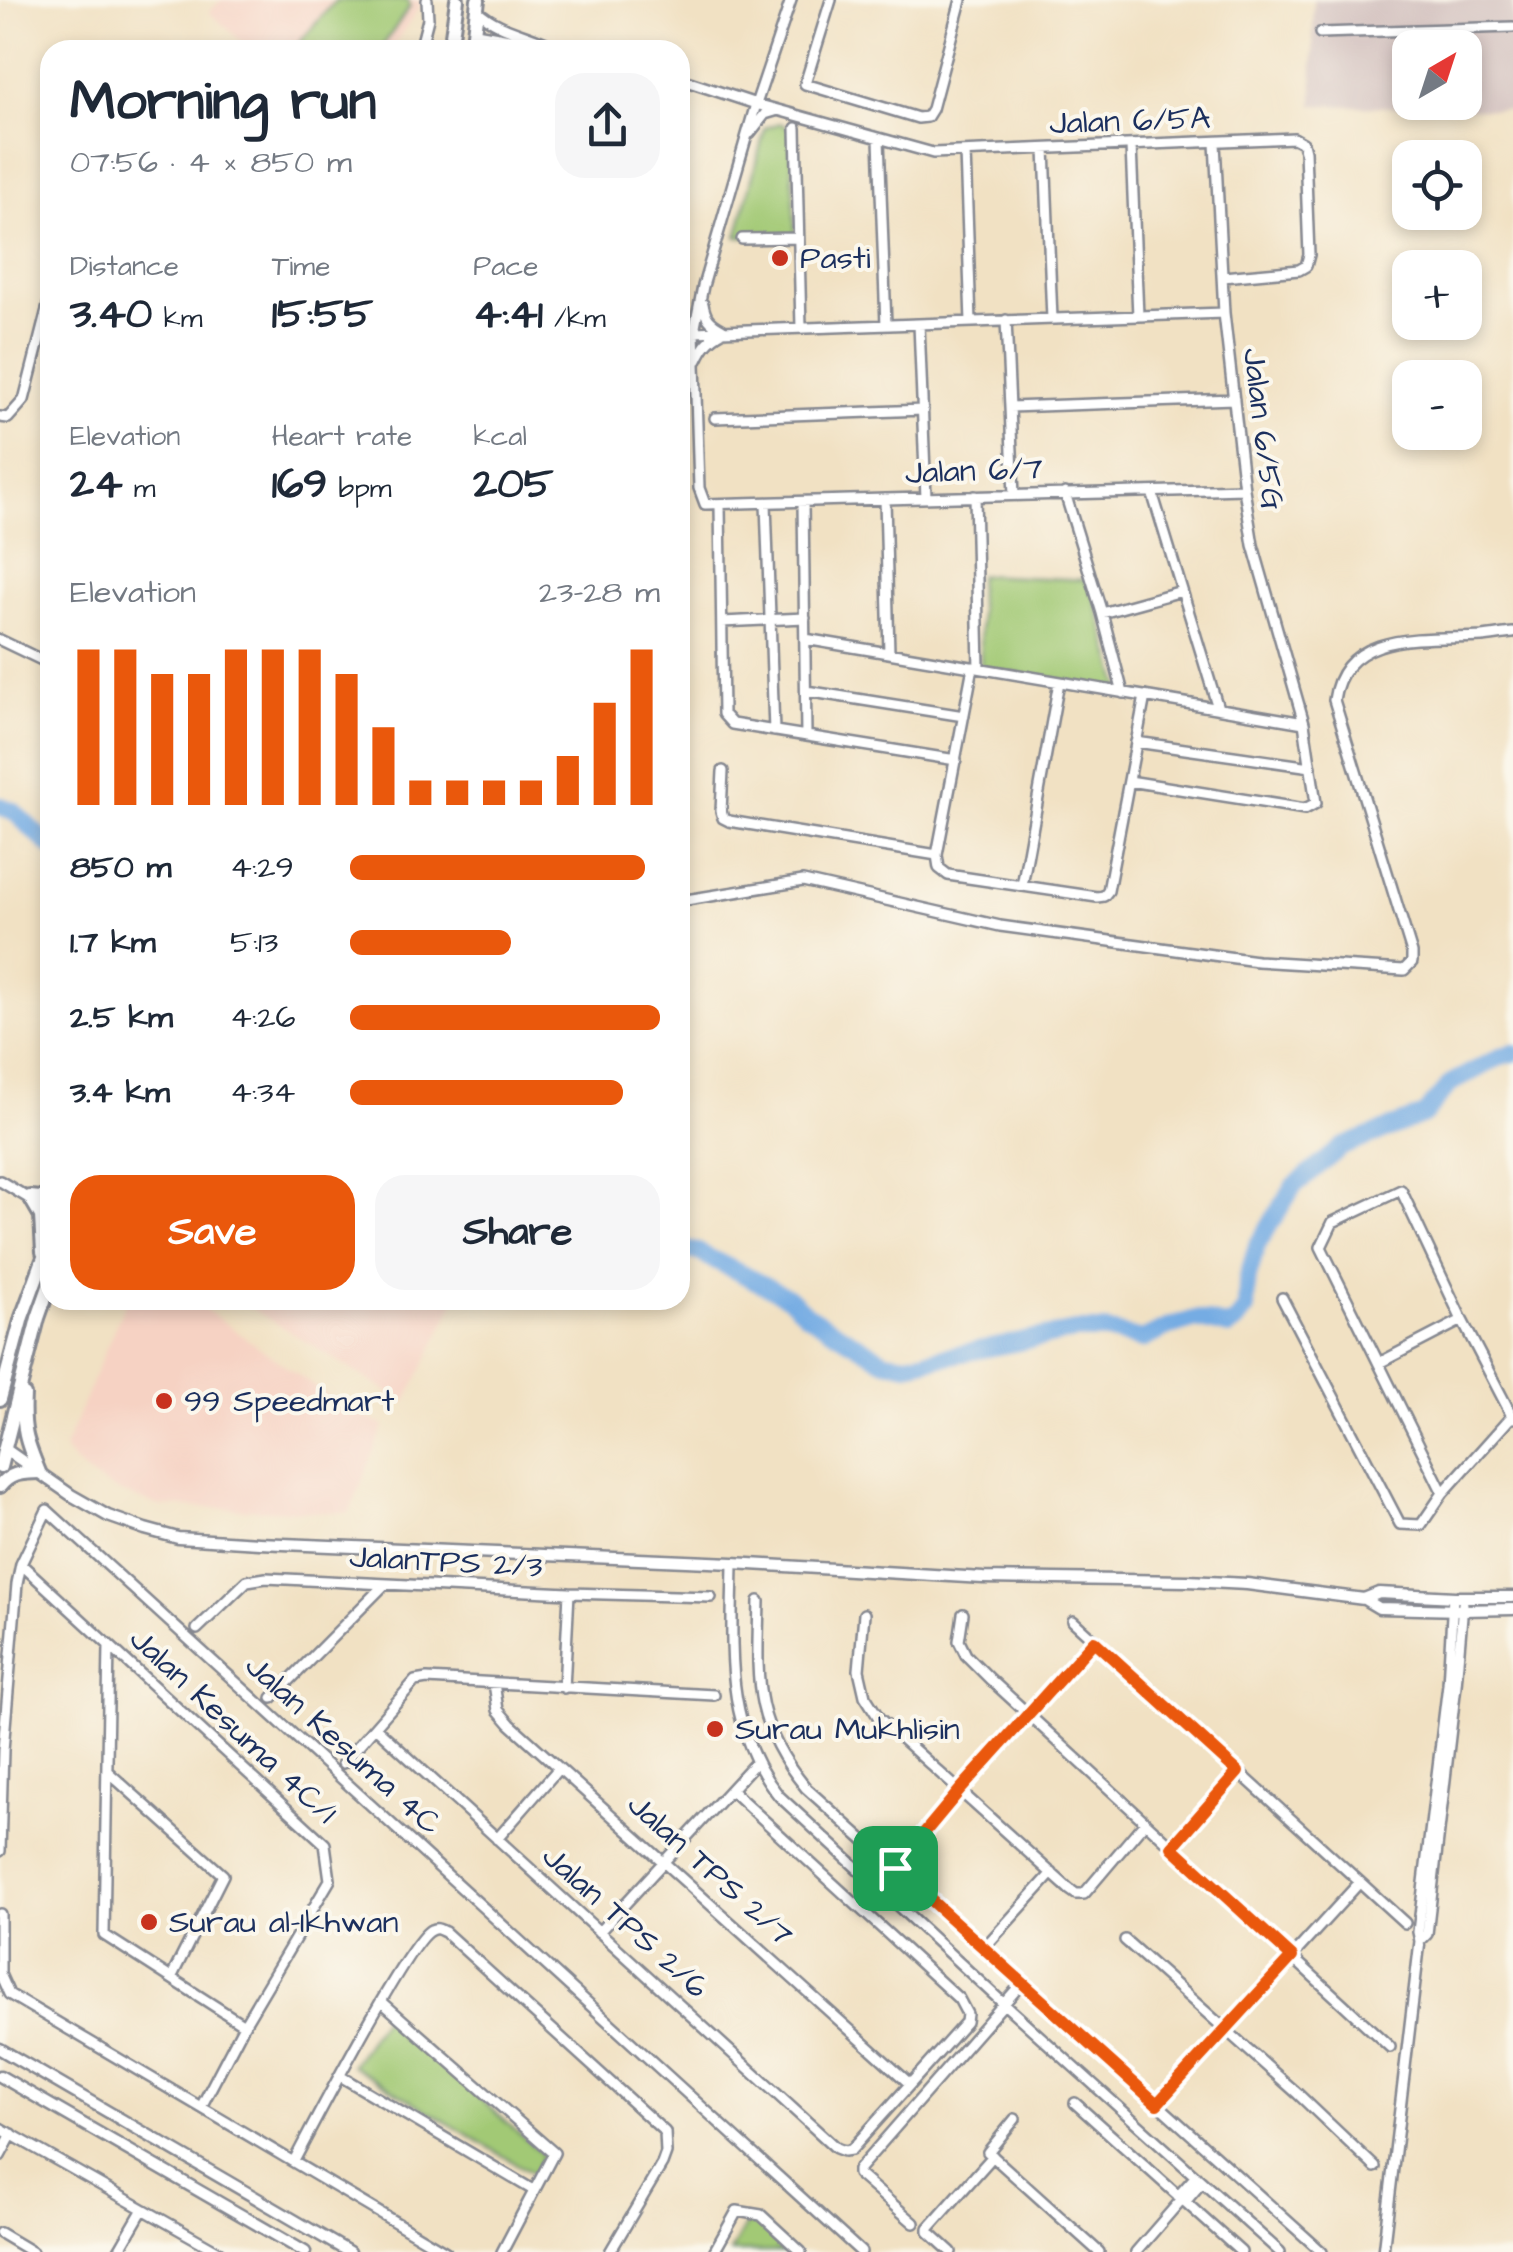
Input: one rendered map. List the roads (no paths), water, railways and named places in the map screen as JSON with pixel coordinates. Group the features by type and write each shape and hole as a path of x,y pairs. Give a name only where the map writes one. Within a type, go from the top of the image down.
{"main road":[{"path":"451,40 457,0"},
{"path":"474,40 478,6"},
{"path":"30,1198 40,1199"},
{"path":"30,1198 40,1214"},
{"path":"0,1399 40,1266"},
{"path":"0,1467 42,1310"},
{"path":"0,1486 16,1473 39,1472 22,1423 26,1363"}],"street":[{"path":"423,40 428,19 427,0"},
{"path":"695,364 694,332 701,297 756,104 791,0"},
{"path":"831,0 805,84 918,118 927,117 932,109 961,0"},
{"path":"478,6 490,22 540,40"},
{"path":"1320,34 1513,27"},
{"path":"476,33 516,40"},
{"path":"746,139 765,114 778,110 764,92 764,78"},
{"name":"Jalan 6/5A","path":"690,83 933,153 1294,138 1303,143 1306,152 1306,266 1300,270 1223,277"},
{"path":"796,128 801,328"},
{"path":"879,140 886,325"},
{"path":"1216,143 1224,312"},
{"path":"1131,146 1138,316"},
{"path":"1045,150 1052,319"},
{"path":"965,152 971,322"},
{"path":"742,239 798,238"},
{"path":"701,297 712,324 725,330"},
{"name":"Jalan 6/5G","path":"694,332 1224,312 1254,546 1304,723 1316,803 1306,809 1128,780"},
{"path":"1006,320 1014,495"},
{"path":"919,324 926,498"},
{"path":"695,364 711,337 725,330"},
{"path":"0,417 8,418 24,400 40,337"},
{"name":"Jalan 6/7","path":"695,364 699,488 705,504 1244,489"},
{"path":"1010,408 1234,400"},
{"path":"715,418 923,410"},
{"path":"1152,492 1218,708"},
{"path":"1065,493 1123,692"},
{"path":"974,496 976,668 938,854 940,868 948,875 1104,896 1144,696"},
{"path":"885,500 890,653"},
{"path":"803,502 806,736"},
{"path":"766,504 774,731"},
{"path":"720,505 724,714 732,724 956,760"},
{"path":"1102,614 1182,591"},
{"path":"722,622 805,618"},
{"path":"690,898 803,881 1000,926 1257,961 1404,970 1412,962 1412,953 1334,700 1336,683 1345,668 1362,654 1402,640 1513,633"},
{"path":"805,639 1304,723"},
{"path":"0,640 40,659"},
{"path":"1022,886 1059,682"},
{"path":"806,691 964,716"},
{"path":"1136,742 1311,767"},
{"path":"723,771 721,811 729,821 938,854"},
{"path":"0,1181 40,1204"},
{"path":"1282,1298 1400,1524 1421,1525 1443,1492 1512,1417 1401,1190 1333,1222 1320,1247 1443,1492"},
{"path":"1379,1363 1462,1320"},
{"path":"2,1448 108,1516 178,1538 983,1578 1247,1584 1364,1599 1379,1608 1494,1603 1513,1597"},
{"name":"Jalan Kesuma 4C","path":"0,1851 3,1750 17,1584 21,1564 47,1510 861,2252"},
{"name":"Jalan Kesuma 4C/1","path":"21,1564 326,1844 330,1880 244,2025 201,2107"},
{"path":"733,1564 734,1691 765,1779 1004,2004 1280,2252"},
{"name":"JalanTPS 2/3","path":"198,1628 247,1581 266,1578 712,1596"},
{"path":"272,1698 385,1584"},
{"path":"564,1688 569,1593"},
{"path":"759,1601 757,1675 761,1706 775,1742 806,1788 1322,2252"},
{"path":"1494,1603 1513,1609"},
{"path":"1382,2252 1420,1942 1427,1934 1456,1685 1458,1604"},
{"path":"864,1614 858,1670 865,1696 880,1718 1069,1889 1084,1894 1145,1822"},
{"path":"963,1614 959,1641 966,1655 1390,2047"},
{"path":"1072,1622 1405,1924"},
{"path":"895,1868 1094,1641"},
{"path":"109,1645 104,1936 244,2025"},
{"path":"343,1763 415,1681 714,1695"},
{"name":"Jalan TPS 2/7","path":"494,1683 498,1710 910,2084"},
{"name":"Jalan TPS 2/6","path":"375,1727 836,2148 851,2150 910,2084"},
{"path":"600,1932 756,1762"},
{"path":"498,1839 559,1768"},
{"path":"108,1771 223,1874 171,1978"},
{"path":"1172,1847 1238,1772"},
{"path":"731,1790 959,1999 967,2014 966,2022 910,2084"},
{"path":"984,1948 1052,1874"},
{"path":"1157,2104 1360,1882"},
{"path":"0,1914 0,1974 9,1994 446,2252"},
{"path":"294,2162 382,2002 423,1936 438,1929 512,1990 665,2132 662,2164 610,2252"},
{"path":"1125,1940 1375,2167"},
{"path":"914,2223 858,2170 1022,1983"},
{"path":"382,2002 554,2153 502,2252"},
{"path":"0,2050 349,2252"},
{"path":"0,2076 305,2252"},
{"path":"340,2076 533,2190"},
{"path":"1075,2103 1241,2252"},
{"path":"1016,2119 988,2149 1100,2252"},
{"path":"0,2128 218,2252"},
{"path":"0,2156 12,2134"},
{"path":"951,2252 929,2228 993,2156"},
{"path":"1136,2252 1199,2179"},
{"path":"118,2252 143,2209"},
{"path":"714,2252 737,2211 761,2215 802,2252"},
{"path":"0,2233 32,2252"}],"waterway":[{"path":"0,806 13,811 40,837"},
{"path":"690,1251 788,1297 806,1314 885,1361 907,1364 1075,1331 1106,1331 1142,1340 1196,1319 1229,1327 1246,1309 1247,1280 1257,1245 1294,1186 1342,1147 1424,1115 1451,1083 1513,1053"}],"place":[{"name":"Pasti","path":"780,258"},
{"name":"99 Speedmart","path":"164,1401"},
{"name":"Surau Mukhlisin","path":"715,1729"},
{"name":"Surau al-Ikhwan","path":"149,1922"}]}
